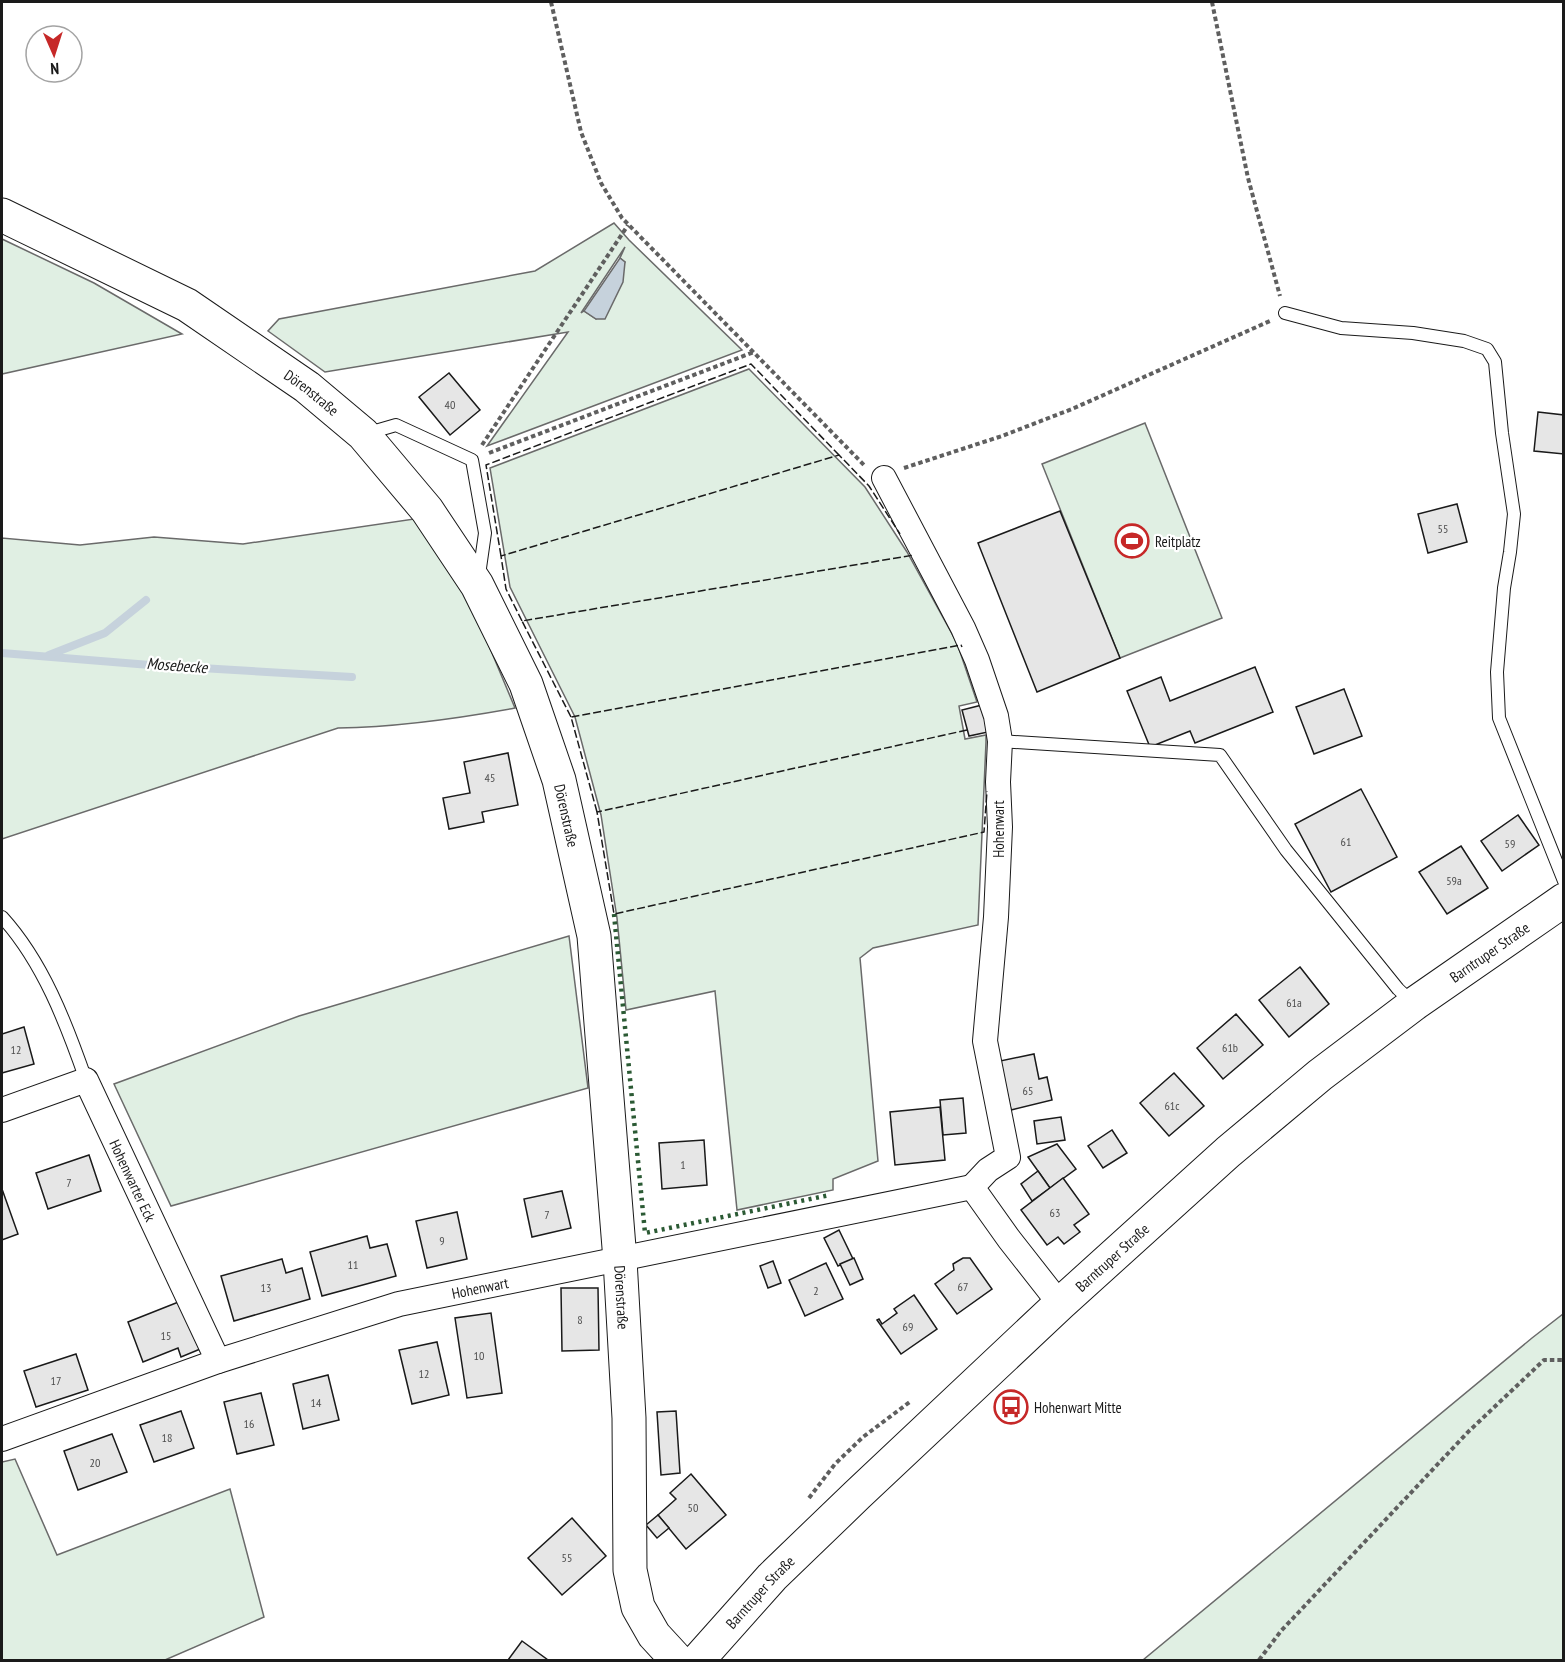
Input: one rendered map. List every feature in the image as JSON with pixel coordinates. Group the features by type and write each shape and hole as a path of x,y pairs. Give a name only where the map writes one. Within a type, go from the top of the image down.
{"street":[{"name":"Dörenstraße","path":"2,215 187,305 307,387 363,434 427,510 477,585 526,684 559,780 594,936 620,1260 629,1418 630,1570 638,1607 654,1635 677,1660"},
{"name":"Hohenwart","path":"2,1439 218,1361 399,1304 972,1187 988,1170 1008,1157 985,1041 996,917 1000,827 998,782 1000,741 996,716 977,660 963,628 884,478"},
{"name":"Barntruper Straße","path":"698,1660 772,1577 1060,1304 1228,1152 1320,1075 1414,1004 1563,900"},
{"path":"2,1110 86,1080"},
{"name":"Hohenwarter Eck","path":"86,1080 218,1361"},
{"path":"972,1187 1013,1246 1060,1304"}],"lane":[{"path":"1285,313 1341,328 1413,333 1464,341 1487,349 1495,362 1502,433 1514,514 1503,588 1497,672 1499,718 1563,881"},
{"path":"363,434 396,425 472,460 484,533 477,585"},
{"path":"1000,741 1220,755 1286,850 1398,989 1414,1004"},
{"path":"2,917 14,930 37,966 68,1027 86,1080"}],"path":[{"path":"551,2 581,132 601,183 622,218 870,470 884,478 913,464 1002,436 1072,409 1254,330 1285,313 1248,178 1212,2"},
{"path":"472,460 628,225"},
{"path":"472,460 754,352"},
{"path":"1259,1660 1281,1631 1468,1432 1544,1360 1563,1360"}],"green space":[{"path":"614,223 742,350 487,446 568,332 325,372 268,331 279,319 535,271","holes":["625,247 620,258 625,262 596,319 584,311 581,313"]},
{"path":"2,239 94,283 182,334 2,374"},
{"path":"749,369 865,487 907,552 957,643 977,702 959,706 965,739 986,735 986,742 978,925 873,948 860,958 878,1161 833,1179 833,1190 737,1210 715,991 626,1010 617,918 601,815 575,717 510,587 490,468"},
{"name":"Reitplatz","path":"1145,423 1222,618 1120,658 1042,464"},
{"path":"414,519 474,610 515,708 426,722 338,728 2,839 2,538 80,545 154,537 243,544"},
{"path":"569,936 588,1088 171,1206 114,1084 299,1016"},
{"path":"1563,1314 1563,1660 1143,1660 1532,1338"},
{"path":"15,1459 57,1555 230,1489 264,1617 165,1660 2,1660 2,1462"}],"shaded area":[{"path":"620,258 625,262 623,282 605,319 596,319 584,311"}],"building":[{"path":"449,373 480,410 450,435 419,397"},
{"path":"1538,412 1564,415 1564,454 1534,451"},
{"path":"1457,504 1467,542 1428,553 1418,514"},
{"path":"1060,511 1120,658 1037,692 978,543"},
{"path":"1255,667 1273,712 1195,743 1190,731 1150,747 1127,691 1161,677 1170,701"},
{"path":"1344,689 1362,736 1314,754 1296,707"},
{"path":"982,705 988,732 969,736 962,710"},
{"path":"508,753 518,805 482,812 484,822 449,829 443,798 470,793 464,762"},
{"path":"1361,789 1397,857 1331,892 1295,824"},
{"path":"1518,815 1539,845 1502,871 1481,841"},
{"path":"1461,846 1488,888 1447,914 1419,872"},
{"path":"1300,967 1329,1004 1289,1037 1259,1000"},
{"path":"1236,1014 1263,1045 1223,1079 1197,1048"},
{"path":"24,1027 34,1064 2,1073 2,1034"},
{"path":"1034,1054 1039,1079 1047,1077 1052,1100 1011,1110 1000,1061"},
{"path":"1174,1073 1204,1106 1169,1136 1140,1103"},
{"path":"963,1098 966,1133 943,1135 940,1100"},
{"path":"940,1107 945,1160 895,1165 890,1112"},
{"path":"1061,1117 1065,1140 1037,1144 1034,1121"},
{"path":"1112,1130 1127,1153 1103,1168 1088,1146"},
{"path":"704,1140 707,1185 662,1189 659,1143"},
{"path":"1057,1144 1076,1169 1050,1188 1028,1157"},
{"path":"89,1155 101,1191 48,1209 36,1173"},
{"path":"1038,1171 1050,1188 1032,1201 1021,1184"},
{"path":"1063,1178 1089,1214 1074,1225 1080,1232 1064,1244 1058,1237 1047,1245 1021,1210"},
{"path":"2,1189 18,1234 2,1240"},
{"path":"562,1191 571,1228 532,1237 524,1199"},
{"path":"457,1212 467,1259 427,1268 416,1221"},
{"path":"839,1230 853,1259 838,1266 824,1238"},
{"path":"367,1236 370,1248 387,1244 396,1276 322,1296 310,1252"},
{"path":"854,1258 863,1279 850,1285 840,1264"},
{"path":"963,1258 970,1258 992,1289 957,1314 935,1284 954,1270 953,1264"},
{"path":"282,1259 286,1273 302,1268 310,1299 234,1321 221,1276"},
{"path":"773,1261 781,1283 768,1288 760,1266"},
{"path":"826,1263 843,1299 805,1316 789,1280"},
{"path":"561,1288 598,1288 599,1350 562,1351"},
{"path":"914,1295 937,1329 901,1354 877,1320 879,1319 882,1324 897,1313 894,1309"},
{"path":"186,1299 205,1347 181,1357 178,1348 143,1362 128,1322"},
{"path":"491,1313 502,1393 467,1398 455,1318"},
{"path":"437,1342 449,1395 412,1404 399,1350"},
{"path":"76,1354 88,1390 36,1407 24,1371"},
{"path":"328,1375 339,1420 303,1429 293,1384"},
{"path":"261,1393 274,1445 237,1454 224,1402"},
{"path":"181,1411 194,1448 154,1462 140,1425"},
{"path":"676,1411 680,1473 661,1475 657,1412"},
{"path":"112,1434 127,1472 78,1490 64,1451"},
{"path":"691,1474 726,1515 686,1549 658,1515 676,1499 670,1493"},
{"path":"658,1515 669,1528 657,1538 646,1525"},
{"path":"572,1518 606,1556 562,1595 528,1558"},
{"path":"522,1641 548,1660 508,1660"}],"waterway":[{"path":"49,655 105,633 146,600"},
{"name":"Mosebecke","path":"2,653 150,665 352,677"}],"hedge":[{"path":"614,914 645,1233 830,1195"}],"fence":[{"path":"501,556 486,465 751,364 839,455"},
{"path":"522,621 506,589 501,556 839,455 869,486 900,534"},
{"path":"571,717 522,621 914,555"},
{"path":"597,812 571,717 961,645 962,647"},
{"path":"967,730 597,812 614,914 984,832 987,791"}],"place":[{"name":"Reitplatz","path":"1132,541"},
{"name":"Hohenwart Mitte","path":"1011,1407"}]}
